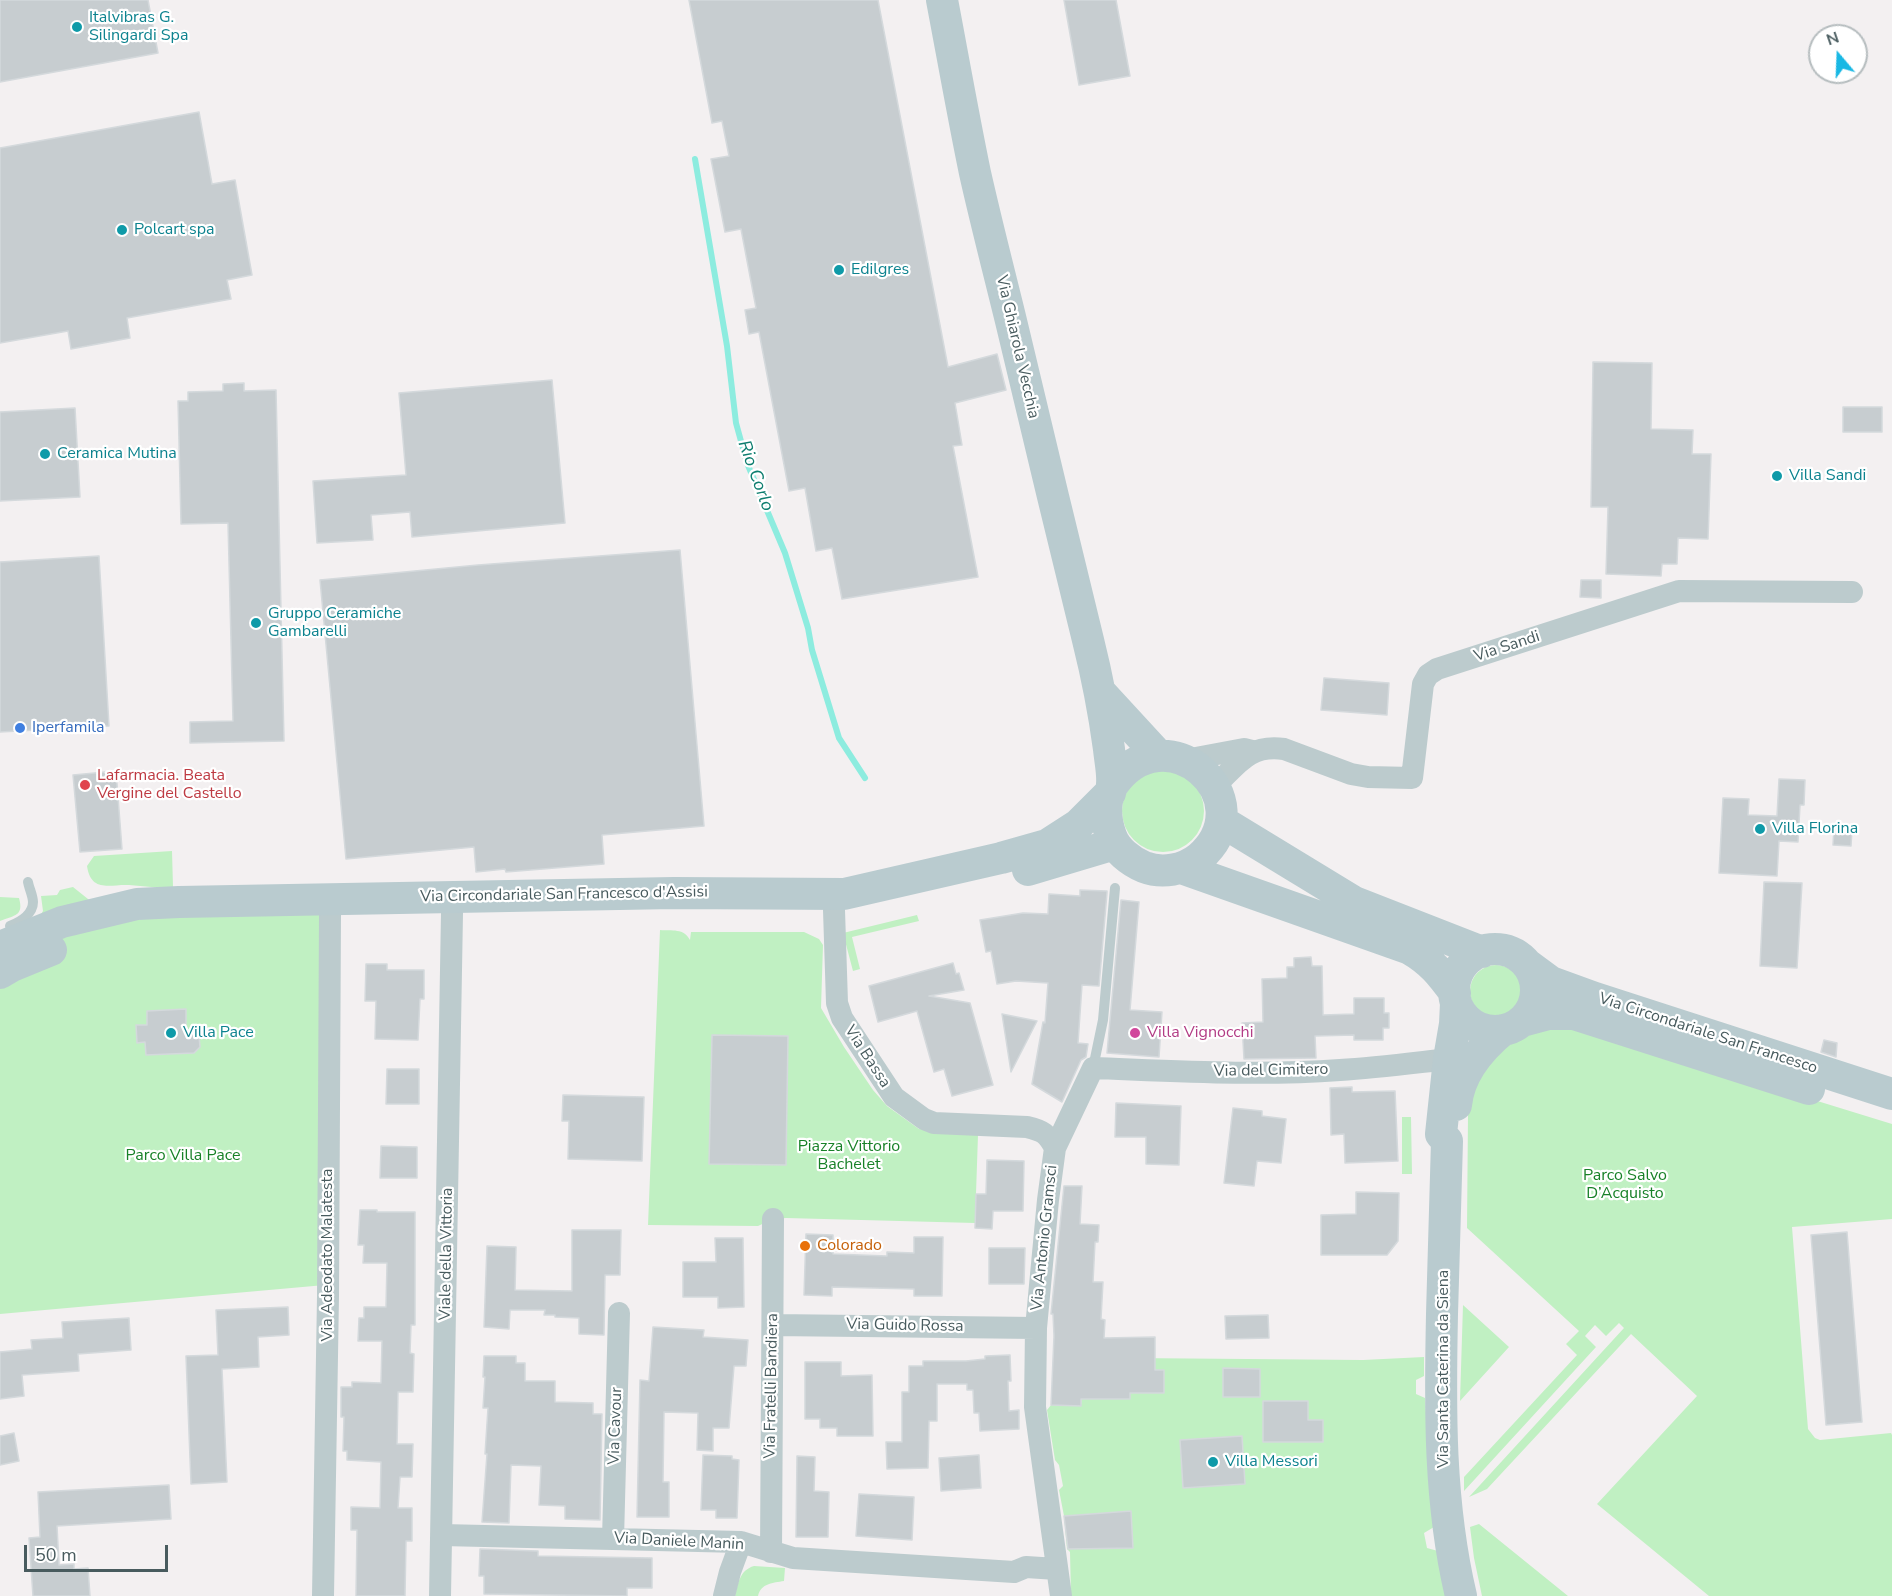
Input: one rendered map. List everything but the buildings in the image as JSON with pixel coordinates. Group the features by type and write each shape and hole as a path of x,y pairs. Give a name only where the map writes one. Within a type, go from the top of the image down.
{"street":[{"name":"Via Ghiarola Vecchia","path":"942,0 975,173 1101,693 1111,790"},
{"name":"Via Sandi","path":"1172,758 1244,749 1252,752 1262,748 1284,749 1351,774 1368,777 1412,778 1423,684 1428,675 1437,669 1679,591 1852,592"},
{"name":"Via Ghiarola Vecchia","path":"1101,693 1172,758"},
{"path":"1215,786 1252,752"},
{"name":"Via Circondariale San Francesco d'Assisi","path":"0,947 62,922 137,904 674,893 844,894 1001,858 1047,845 1078,825 1131,766 1146,758 1172,758"},
{"path":"1111,790 1107,802 1106,818 1111,836 1131,860 1146,868 1164,870 1181,868 1194,862 1208,850 1217,835 1221,821 1221,805 1215,786 1207,774 1195,764 1172,758"},
{"path":"1221,821 1354,902 1482,951"},
{"name":"Via Circondariale San Francesco d'Assisi","path":"0,973 37,955 89,935 165,922 241,915 834,910 1005,877 1115,843"},
{"path":"1181,868 1410,949 1426,958 1439,972 1456,998 1462,1015 1478,1027 1490,1031 1513,1026 1529,1014 1537,994 1536,984 1528,964 1518,956 1494,949 1482,951 1467,961 1457,975 1456,998"},
{"name":"Via Bassa","path":"834,910 837,1003 842,1018 894,1097 924,1119 934,1123 1027,1127 1041,1131 1049,1137 1055,1148"},
{"name":"Viale della Vittoria","path":"440,1596 452,913"},
{"name":"Via Adeodato Malatesta","path":"323,1596 328,1287 330,914"},
{"name":"Via Circondariale San Francesco","path":"1528,964 1551,982 1595,998 1892,1094"},
{"name":"Via Santa Caterina da Siena","path":"1456,998 1455,1024 1441,1134 1447,1141 1441,1373 1446,1514 1461,1596"},
{"name":"Via Circondariale San Francesco","path":"1513,1026 1548,1014 1574,1014 1892,1115"},
{"name":"Via Santa Caterina da Siena","path":"1447,1141 1454,1137 1457,1097 1473,1060 1488,1043 1513,1026"},
{"name":"Via del Cimitero","path":"1093,1068 1285,1072 1340,1070 1449,1059"},
{"name":"Via Antonio Gramsci","path":"1061,1596 1035,1407 1036,1328 1055,1148 1093,1068"},
{"name":"Via Fratelli Bandiera","path":"771,1552 773,1219"},
{"name":"Via Cavour","path":"613,1539 619,1313"},
{"name":"Via Guido Rossa","path":"773,1325 1036,1328"},
{"name":"Via Daniele Manin","path":"442,1535 741,1542 793,1558 986,1571 1014,1572 1026,1568 1057,1569"},
{"path":"724,1596 729,1572 741,1542"}],"lane":[{"path":"0,932 21,922 29,912 33,902 28,882"},
{"name":"Via Antonio Gramsci","path":"1093,1068 1103,1020 1114,888"}],"green space":[{"path":"1163,770 1179,773 1192,782 1201,795 1204,811 1201,827 1192,840 1179,849 1163,852 1147,849 1134,840 1125,827 1122,811 1125,795 1134,782 1147,773"},
{"path":"172,851 173,887 108,886 97,884 89,875 87,866 94,856"},
{"path":"73,887 93,903 40,916 43,911 41,896 57,895 60,890"},
{"path":"0,897 19,898 19,912 0,921"},
{"name":"Parco Villa Pace","path":"324,908 325,1285 0,1314 0,960 79,928 204,910"},
{"path":"917,915 919,921 852,937 860,969 853,971 843,933"},
{"name":"Piazza Vittorio Bachelet","path":"660,930 681,932 690,940 691,932 804,932 819,939 823,945 821,1008 873,1090 887,1106 919,1129 978,1135 975,1223 786,1218 773,1219 758,1226 648,1225","holes":["713,1035 788,1037 785,1165 709,1163"]},
{"path":"1496,965 1510,969 1518,977 1522,991 1518,1005 1510,1013 1496,1017 1482,1013 1474,1005 1470,991 1474,977 1482,969"},
{"name":"Parco Salvo D’Acquisto","path":"1574,1026 1892,1124 1892,1219 1792,1227 1808,1429 1815,1438 1820,1440 1891,1433 1892,1435 1892,1596 1709,1596 1597,1504 1697,1396 1631,1334 1487,1489 1469,1497 1624,1328 1619,1323 1606,1336 1595,1325 1585,1336 1596,1347 1464,1491 1464,1477 1577,1355 1566,1344 1579,1331 1467,1228 1468,1114 1465,1096 1501,1048 1521,1040 1532,1031"},
{"path":"1402,1117 1411,1117 1412,1174 1402,1174"},
{"path":"1463,1305 1509,1347 1460,1401"},
{"path":"1424,1357 1424,1376 1416,1380 1416,1394 1425,1398 1434,1527 1424,1533 1427,1548 1438,1551 1447,1596 1071,1596 1070,1552 1067,1549 1059,1490 1063,1486 1059,1465 1055,1460 1047,1410 1051,1405 1081,1406 1082,1386 1104,1399 1129,1399 1130,1358 1363,1360"},
{"path":"1479,1524 1568,1596 1482,1596 1470,1527"},
{"path":"754,1566 785,1568 784,1581 765,1586 758,1596 735,1596 743,1574"}],"waterway":[{"name":"Rio Corlo","path":"695,159 727,346 736,423 747,463 785,553 839,738 865,778"}],"place":[{"name":"Italvibras G. Silingardi Spa","path":"77,27"},
{"name":"Polcart spa","path":"122,230"},
{"name":"Edilgres","path":"839,270"},
{"name":"Ceramica Mutina","path":"45,454"},
{"name":"Villa Sandi","path":"1777,476"},
{"name":"Gruppo Ceramiche Gambarelli","path":"256,623"},
{"name":"Iperfamila","path":"20,728"},
{"name":"Lafarmacia. Beata Vergine del Castello","path":"85,785"},
{"name":"Villa Florina","path":"1760,829"},
{"name":"Villa Pace","path":"171,1033"},
{"name":"Villa Vignocchi","path":"1135,1033"},
{"name":"Colorado","path":"805,1246"},
{"name":"Villa Messori","path":"1213,1462"}]}
